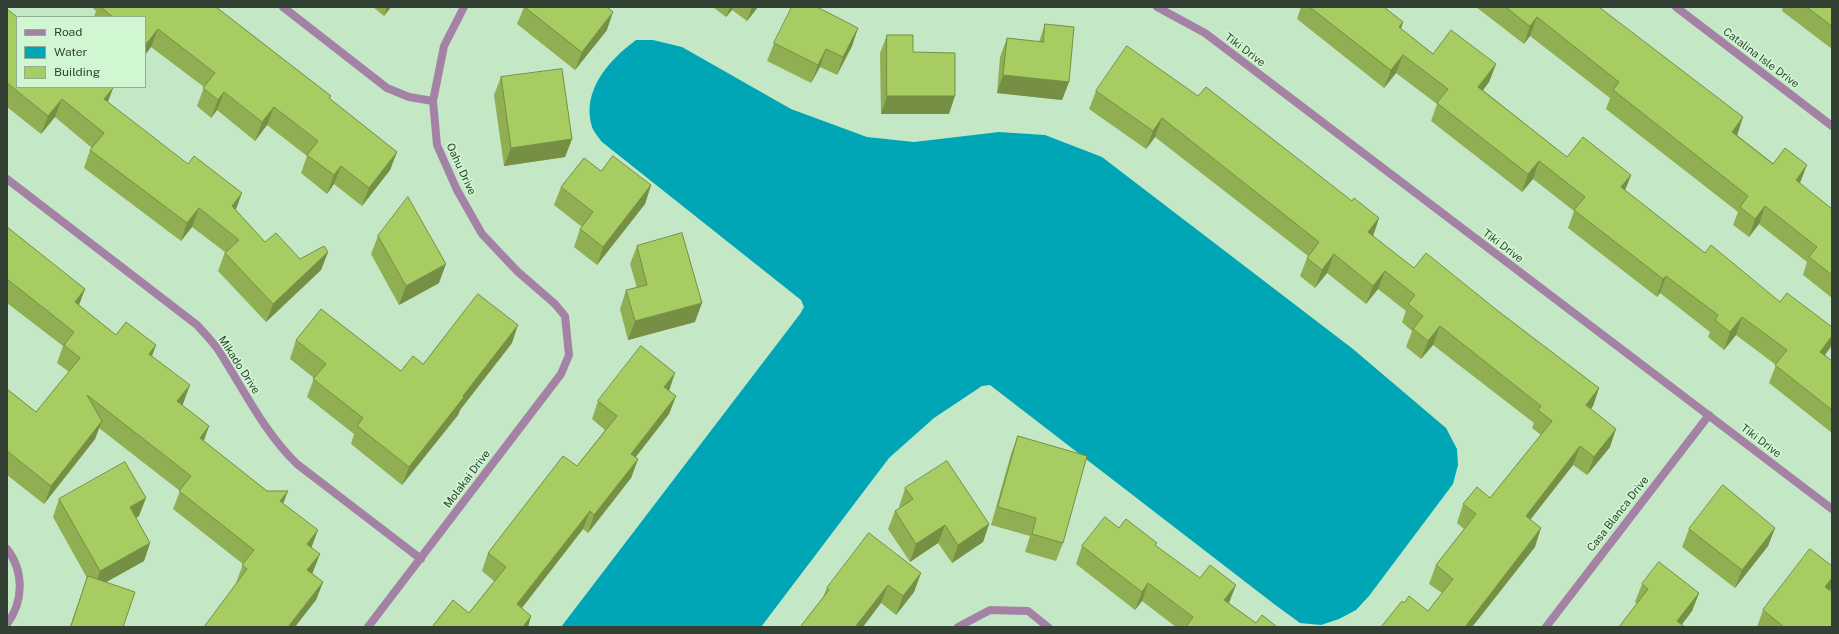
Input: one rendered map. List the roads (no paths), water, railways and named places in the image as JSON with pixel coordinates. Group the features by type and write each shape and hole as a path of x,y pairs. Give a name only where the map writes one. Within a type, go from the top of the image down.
{"street":[{"path":"283,7 387,88 410,97 433,101"},
{"name":"Oahu Drive","path":"464,7 444,46 433,101 437,145 457,190 482,234 517,272 555,304 565,316 568,339"},
{"name":"Tiki Drive","path":"1157,7 1206,33 1832,509"},
{"name":"Catalina Isle Drive","path":"1676,7 1832,126"},
{"name":"Mikado Drive","path":"7,179 197,325 218,350 244,394 280,448 296,464 421,559"},
{"name":"Molakai Drive","path":"368,627 561,374 569,355 568,339"},
{"name":"Casa Blanca Drive","path":"1546,627 1709,415"},
{"path":"7,549 15,559 20,578 20,597 13,616 7,624"},
{"path":"958,627 990,610 1028,611 1048,627"}],"water":[{"path":"636,40 653,40 682,47 791,109 867,137 914,142 999,132 1045,135 1102,157 1353,349 1446,428 1457,449 1458,465 1453,484 1369,596 1356,610 1339,619 1321,625 1300,623 990,385 982,386 934,418 889,458 761,627 561,627 804,307 801,300 602,142 594,131 590,114 590,101 594,89 607,67"}]}
